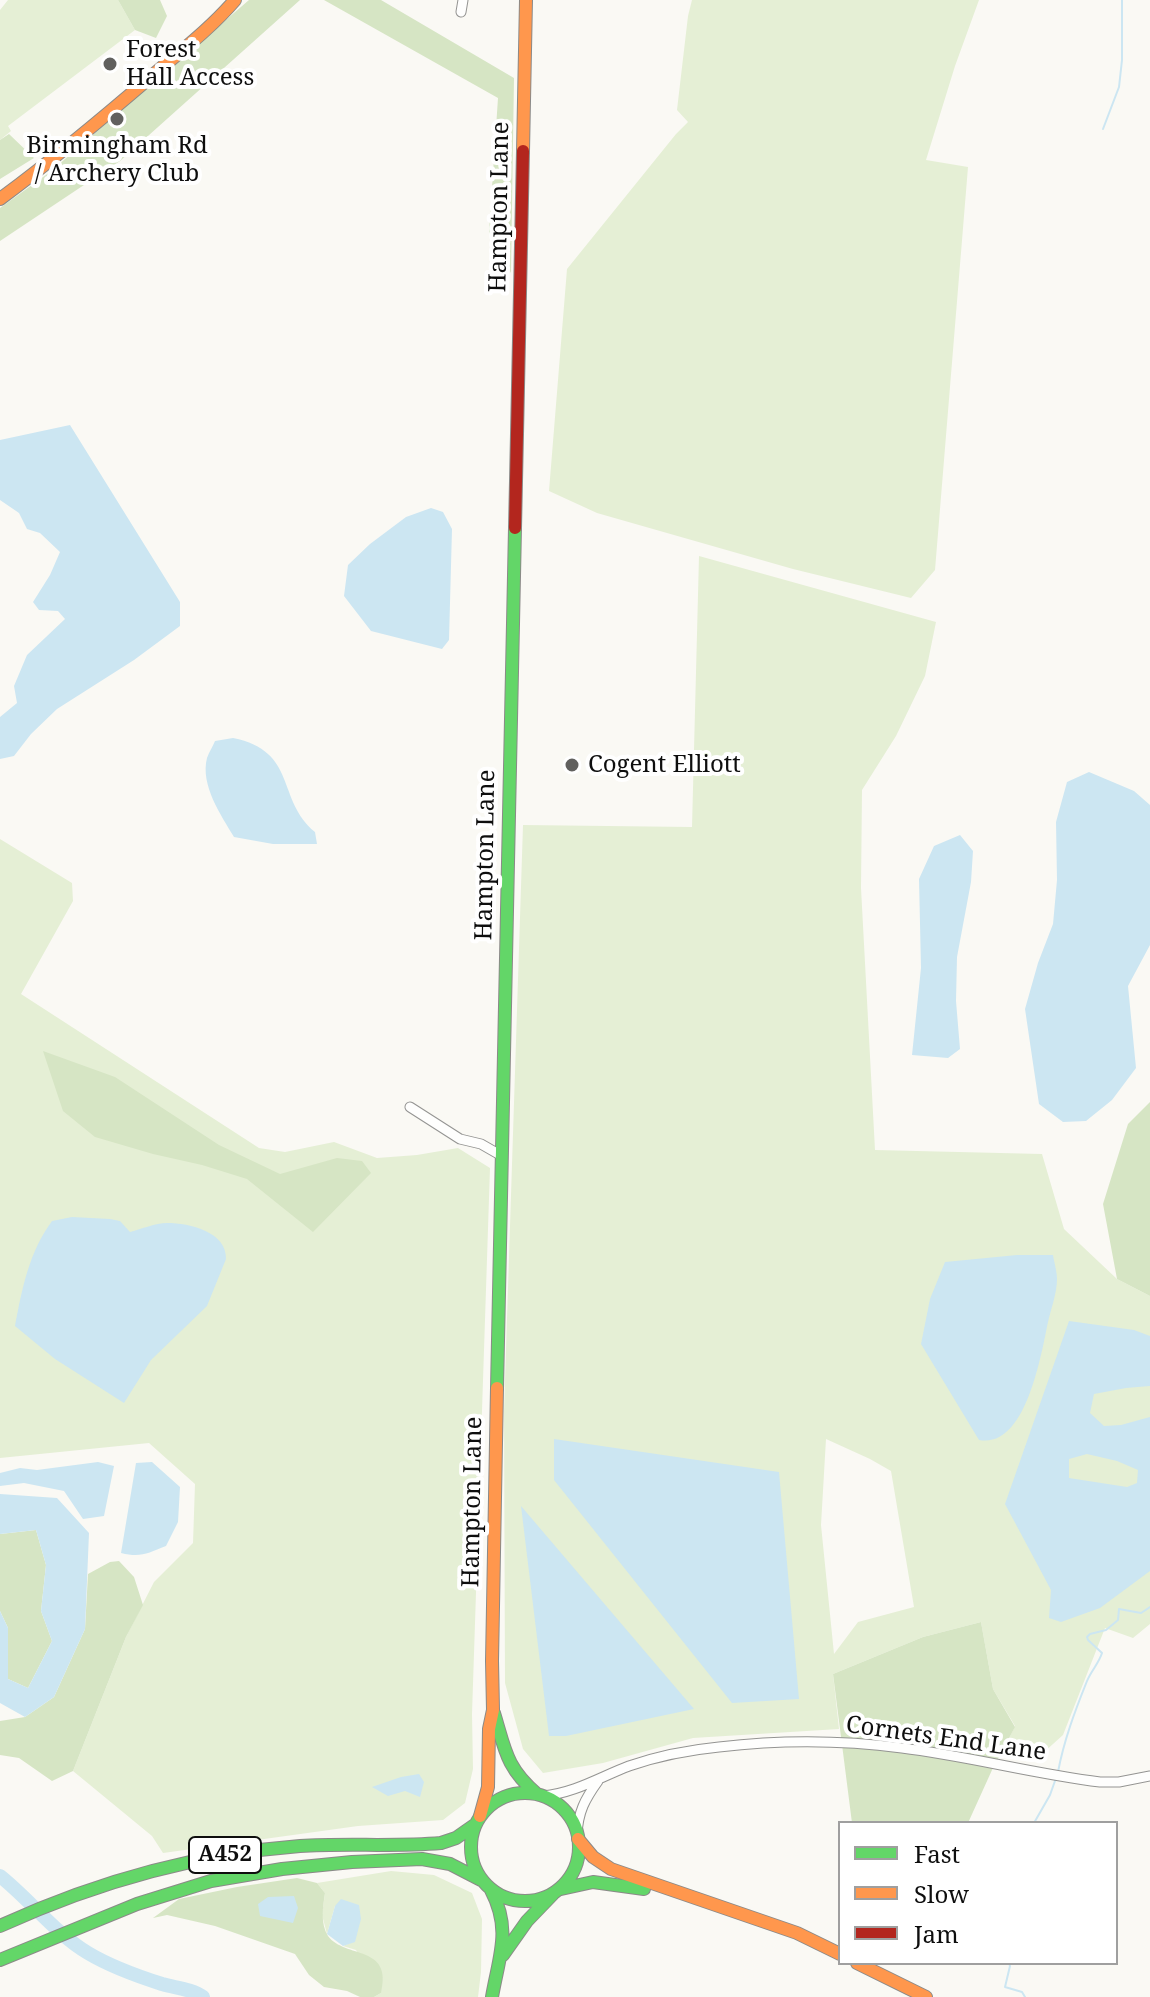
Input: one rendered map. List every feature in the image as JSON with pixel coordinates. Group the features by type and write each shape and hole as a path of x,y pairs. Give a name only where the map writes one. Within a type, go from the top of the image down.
{"main road":[{"path":"0,199 155,73 235,0"},
{"name":"Hampton Lane","path":"478,1820 488,1787 489,1729 493,1710 526,0"},
{"name":"Hampton Lane","path":"493,1710 509,1765 540,1795"},
{"path":"696,1898 600,1881 580,1883 537,1900 503,1897 481,1880 471,1855 471,1840 478,1820 500,1799 518,1794 540,1795 569,1815 578,1837 593,1857 611,1869 696,1898 797,1933 838,1953"},
{"name":"A452","path":"0,1926 68,1896 161,1866 299,1846 441,1843 456,1838 478,1820"},
{"path":"503,1955 527,1921 571,1875 579,1852 578,1837"},
{"name":"A452","path":"0,1960 137,1904 211,1881 282,1869 422,1859 450,1864 481,1880"},
{"path":"491,1890 503,1917 503,1955 492,1997"},
{"path":"861,1965 926,1997"}],"street":[{"path":"461,12 463,0"},
{"path":"410,1107 460,1139 481,1144 502,1156"},
{"name":"Cornets End Lane","path":"540,1795 567,1793 631,1765 674,1753 745,1744 871,1744 1100,1782 1150,1776"},
{"path":"578,1837 581,1809 598,1781"}],"green space":[{"path":"8,0 118,0 135,30 8,126 11,131 0,140 0,10"},
{"path":"118,0 160,0 167,16 156,38 135,30"},
{"path":"249,0 300,0 120,161 0,241 0,208 50,172"},
{"path":"324,0 381,0 514,78 511,273 489,232 498,98"},
{"path":"692,0 979,0 926,160 968,167 935,570 911,598 793,569 597,513 549,491 567,269 688,122 677,110"},
{"path":"9,134 34,158 0,179 0,140"},
{"path":"699,556 936,622 925,676 896,736 862,790 861,888 875,1150 1042,1154 1064,1229 1117,1279 1150,1296 1150,1624 1133,1638 1105,1628 1063,1735 1043,1753 1005,1747 1015,1726 993,1689 981,1622 923,1637 833,1674 839,1729 693,1738 603,1763 543,1773 523,1749 505,1683 504,1411 523,825 692,827","holes":["826,1439 891,1471 914,1607 858,1622 834,1654 821,1525"]},
{"path":"0,839 72,883 73,901 21,994 259,1148 285,1152 334,1142 377,1158 458,1148 490,1168 472,1714 473,1769 465,1803 443,1820 358,1826 163,1853 152,1836 73,1771 126,1637 154,1582 193,1543 195,1484 149,1443 0,1458"},
{"path":"43,1051 115,1077 219,1145 280,1174 337,1158 362,1161 371,1173 313,1232 247,1179 95,1137 63,1111"},
{"path":"1150,1102 1150,1296 1117,1279 1103,1204 1128,1124"},
{"path":"36,1530 46,1565 41,1611 52,1641 28,1688 8,1679 8,1628 0,1611 0,1534"},
{"path":"119,1561 134,1577 143,1605 126,1637 73,1771 52,1781 19,1758 0,1755 0,1721 25,1717 54,1697 85,1629 88,1574 110,1562"},
{"path":"981,1622 993,1689 1015,1727 969,1821 852,1821 833,1674 923,1637"},
{"path":"391,1871 434,1875 472,1893 482,1919 478,1997 374,1997 381,1993 356,1950 343,1946 355,1941 335,1906 327,1934 322,1915 325,1893 317,1883"},
{"path":"297,1878 317,1883 325,1893 323,1920 328,1936 345,1948 374,1959 380,1967 383,1977 381,1993 374,1997 360,1997 324,1987 309,1975 295,1954 215,1926 167,1915 153,1918 179,1899"}],"water":[{"path":"70,425 180,602 180,626 134,660 57,709 14,756 0,759 0,717 17,703 14,686 27,655 65,619 58,611 39,610 33,602 60,552 40,533 27,529 19,513 0,500 0,440"},
{"path":"431,508 443,512 452,529 449,640 442,649 371,631 344,596 348,565 406,517"},
{"path":"233,738 254,744 277,765 295,806 315,832 317,844 273,844 234,837 206,779 207,758 215,741"},
{"path":"1089,772 1134,791 1150,805 1150,945 1128,986 1136,1068 1112,1100 1086,1121 1063,1122 1039,1104 1025,1009 1053,924 1057,880 1056,822 1067,782"},
{"path":"960,835 973,851 971,882 957,957 956,1001 960,1049 948,1058 912,1055 921,968 919,879 934,846"},
{"path":"72,1217 120,1221 130,1232 162,1223 196,1227 214,1236 225,1250 226,1259 207,1306 151,1360 124,1403 55,1359 15,1326 32,1258 44,1233 52,1221"},
{"path":"1053,1255 1057,1276 1055,1295 1035,1376 1020,1415 1009,1430 995,1439 979,1440 921,1344 930,1299 945,1262"},
{"path":"1069,1321 1134,1330 1150,1336 1150,1386 1094,1394 1090,1413 1104,1426 1150,1417 1150,1571 1100,1608 1061,1622 1049,1618 1051,1590 1005,1504","holes":["1087,1454 1138,1470 1137,1483 1127,1487 1069,1478 1069,1459"]},
{"path":"554,1439 779,1472 799,1699 732,1703 554,1480"},
{"path":"98,1462 114,1466 104,1516 83,1519 64,1491 24,1483 0,1486 0,1473 20,1468 37,1470"},
{"path":"152,1462 180,1487 178,1522 166,1546 139,1555 121,1553 136,1463"},
{"path":"0,1494 57,1498 89,1533 85,1629 54,1697 25,1717 0,1703 0,1611 8,1628 8,1679 28,1688 52,1641 41,1611 46,1565 36,1530 0,1534"},
{"path":"521,1506 694,1709 566,1736 549,1736"},
{"path":"419,1774 424,1782 420,1797 405,1791 388,1796 372,1787 401,1777"},
{"path":"294,1896 298,1908 293,1923 260,1916 258,1904 268,1897"},
{"path":"341,1899 359,1905 361,1919 355,1942 343,1946 327,1934 335,1906"}],"waterway":[{"path":"1103,129 1119,87 1122,0"},
{"path":"1058,1772 1078,1703 1102,1653 1087,1637 1106,1630 1118,1620 1119,1609 1141,1613 1150,1607"},
{"path":"1035,1821 1056,1778"},
{"path":"0,1876 65,1937 88,1953 134,1974 203,1997"},
{"path":"1010,1965 1005,1987 1022,1992 1025,1997"}],"traffic: fast":[{"path":"497,1388 515,528"},
{"path":"494,1713 513,1766 537,1794"},
{"path":"525,1793 546,1797 563,1809 575,1826 579,1847 575,1868 563,1885 546,1897 525,1901 504,1897 487,1885 475,1868 471,1847 475,1826 487,1809 504,1797 525,1793"},
{"path":"0,1926 109,1883 184,1863 300,1846 441,1843 456,1838 476,1824"},
{"path":"0,1960 137,1904 211,1881 282,1869 422,1859 450,1864 481,1880"},
{"path":"561,1889 593,1882 644,1889"},
{"path":"491,1890 501,1918 502,1931 492,1997"},
{"path":"503,1955 527,1921 553,1894"}],"traffic: slow":[{"path":"0,199 59,154 206,30 235,0"},
{"path":"523,151 526,0"},
{"path":"480,1816 488,1787 489,1729 493,1710 497,1388"},
{"path":"578,1839 593,1857 611,1869 797,1933 838,1953"},
{"path":"861,1965 926,1997"}],"traffic: jam":[{"path":"515,528 523,151"}],"place":[{"name":"Forest Hall Access","path":"110,64"},
{"name":"Birmingham Rd / Archery Club","path":"117,119"},
{"name":"Cogent Elliott","path":"572,765"}]}
